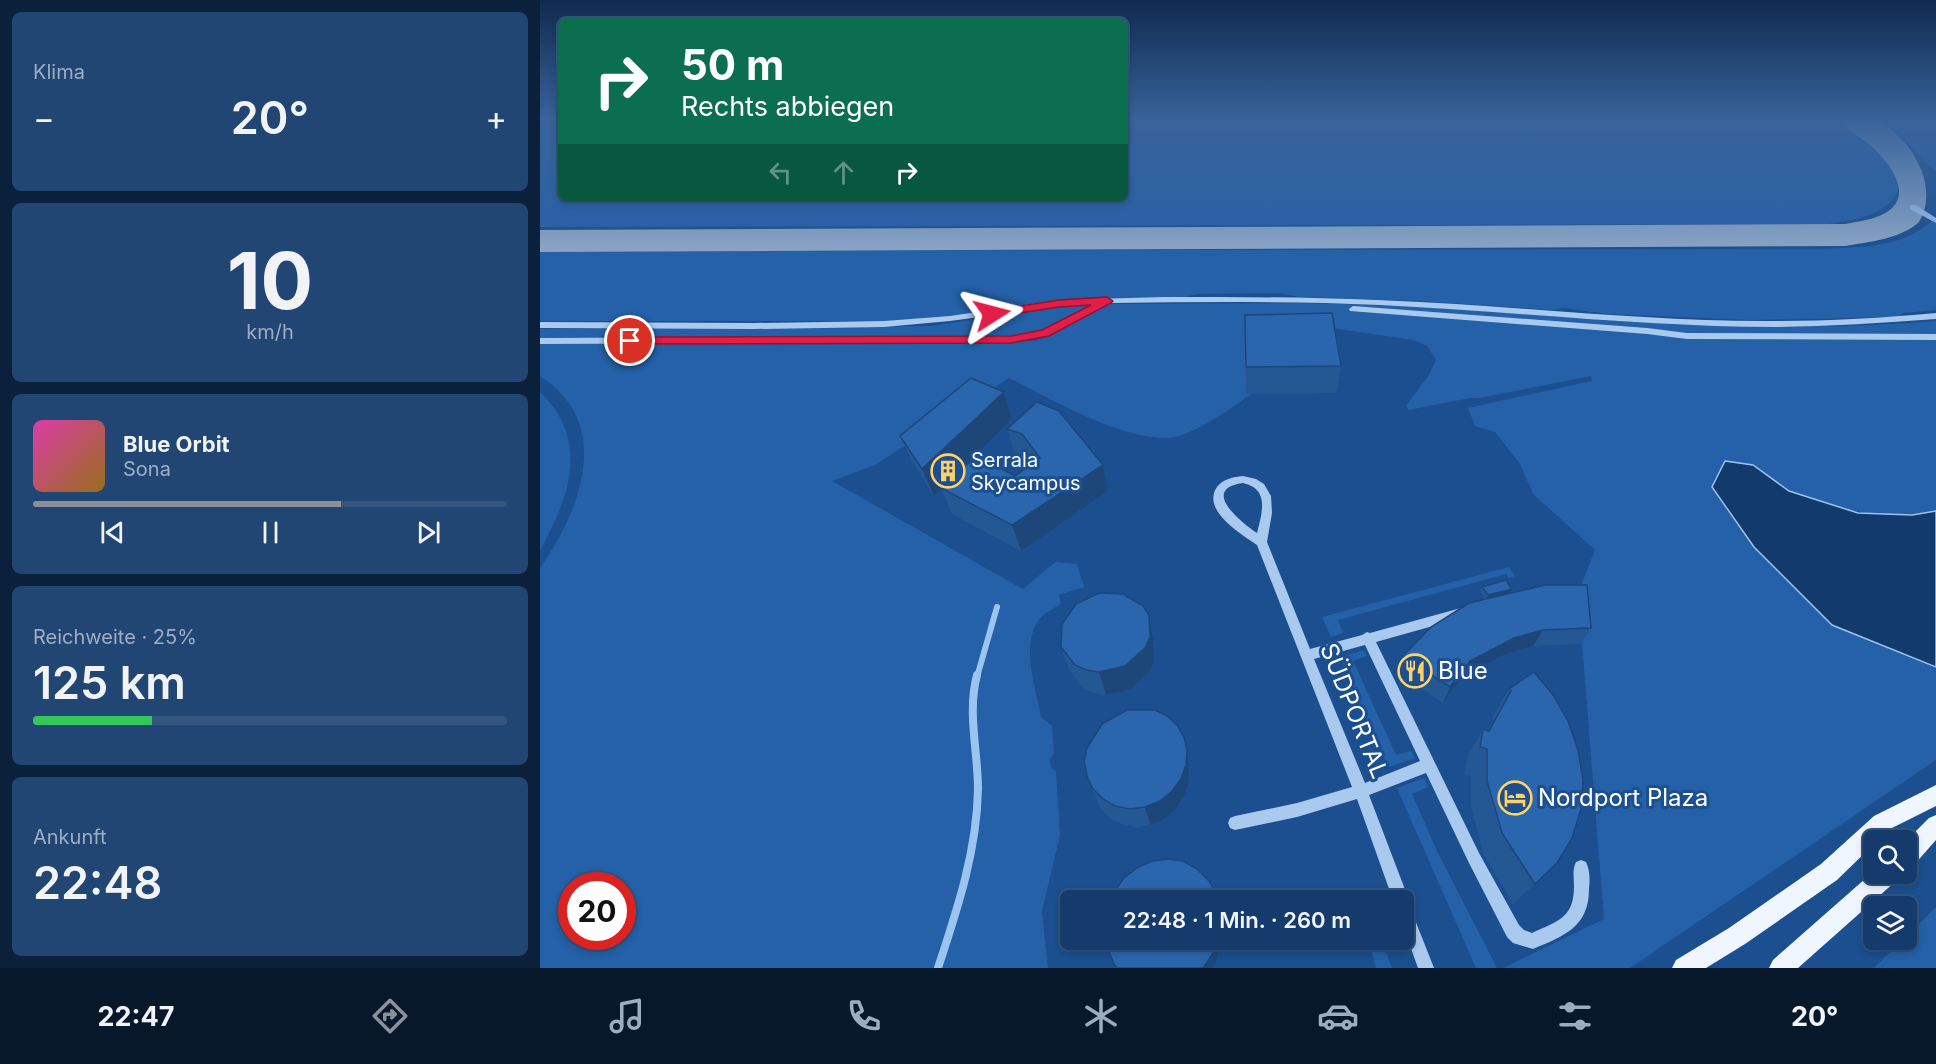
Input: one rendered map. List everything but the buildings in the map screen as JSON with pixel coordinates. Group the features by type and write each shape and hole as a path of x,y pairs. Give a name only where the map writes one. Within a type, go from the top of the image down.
{"main road":[{"path":"1684,968 1737,936 1829,872 1881,823 1936,795"},
{"path":"1917,845 1936,825"},
{"path":"1781,968 1876,884"}],"street":[{"path":"1913,207 1936,221"},
{"path":"1277,300 1287,304 1687,336 1936,337"},
{"path":"540,325 886,324 969,317 1059,303 1107,301 1277,300 1422,304 1752,324 1859,323 1936,316"},
{"path":"540,340 1011,339 1045,333 1107,301"},
{"name":"SÜDPORTAL","path":"1261,542 1267,506 1265,495 1260,487 1252,482 1242,479 1231,480 1224,485 1220,494 1220,502 1225,513 1261,542 1361,791 1397,890"},
{"path":"1306,656 1367,637 1479,609"},
{"path":"1367,637 1474,858 1513,932 1519,937 1533,941 1572,922 1578,914 1583,896 1581,867"},
{"path":"1235,823 1297,810 1361,791 1429,765"},
{"path":"1414,935 1426,968"}],"shaded area":[{"path":"540,167 558,167 558,201 1128,201 1128,167 1892,167 1898,180 1897,192 1883,208 1860,218 1828,224 540,227"},
{"path":"1936,217 1936,310 1903,313 1899,317 1750,320 1607,314 1563,308 1553,310 1420,301 1299,297 1279,293 1060,300 968,315 887,321 540,321 540,251 1821,249 1883,244 1911,235"},
{"path":"1110,304 1377,305 1743,326 1807,327 1936,321 1936,511 1880,514 1826,505 1786,489 1753,465 1832,625 1936,667 1936,760 1630,968 1503,968 1604,919 1578,593 1595,550 1533,494 1520,464 1495,432 1475,426 1468,408 1592,381 1591,376 1409,410 1406,406 1429,375 1436,360 1427,346 1413,340 1332,328 1251,394 1204,425 1183,434 1166,438 1127,432 1065,407 1009,378 875,465 832,481 1023,589 1055,562 1077,564 1084,587 1059,595 1061,604 1043,615 1034,628 1030,652 1041,717 1052,726 1054,754 1050,759 1051,768 1056,771 1060,835 1042,911 1048,968 540,968 540,568 555,545 577,495 583,469 584,443 577,418 563,396 540,376 540,343 1036,341"},
{"path":"1095,305 1054,328 1027,337 540,339 540,329 931,326 1061,307"},
{"path":"540,392 556,411 566,430 570,450 570,470 559,510 540,550"},
{"path":"1725,461 1753,465 1789,491 1858,513 1912,515 1936,511 1936,667 1832,625 1754,547 1712,487"},
{"path":"1509,567 1515,576 1509,578 1506,574 1338,620 1343,633 1331,637 1322,617"},
{"path":"1364,650 1367,656 1353,661 1396,755 1411,751 1415,758 1388,767 1340,657"},
{"path":"1424,778 1428,787 1412,794 1438,853 1497,968 1476,968 1397,788"},
{"path":"1936,907 1936,968 1874,968 1892,950 1917,950 1917,926"},
{"path":"1371,950 1385,950 1392,968 1376,968"}],"waterway":[{"path":"977,677 997,607"},
{"path":"938,968 959,902 974,835 978,775 973,703 977,675"}],"taxiway":[{"path":"540,241 1845,235 1893,223 1907,214 1914,201 1915,188 1907,167"}],"place":[{"name":"Serrala Skycampus","path":"948,471"},
{"name":"Blue","path":"1415,671"},
{"name":"Nordport Plaza","path":"1515,798"}],"route":[{"path":"630,341 1027,338 1056,329 1107,301 1059,303 992,314"}]}
